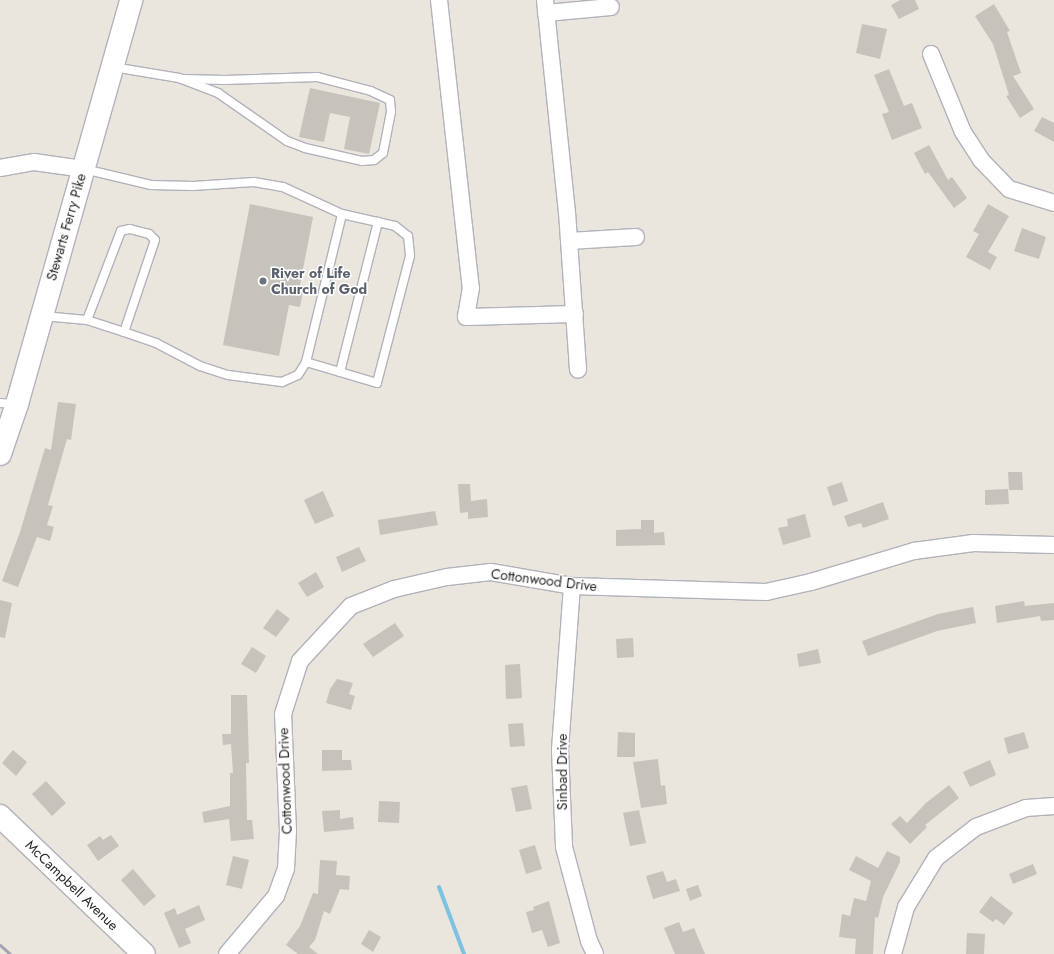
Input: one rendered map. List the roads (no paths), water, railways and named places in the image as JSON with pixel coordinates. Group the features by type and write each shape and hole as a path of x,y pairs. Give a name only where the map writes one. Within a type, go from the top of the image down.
{"main road":[{"name":"Stewarts Ferry Pike","path":"0,454 8,404 41,316 131,0"},
{"name":"McCampbell Avenue","path":"0,816 144,954"}],"street":[{"path":"439,0 471,288 466,317 575,314"},
{"path":"578,370 569,241 545,6 611,7"},
{"path":"931,54 963,132 981,160 1009,189 1054,203"},
{"path":"0,168 34,162 83,169"},
{"path":"569,241 636,237"},
{"name":"Cottonwood Drive","path":"227,954 276,896 286,869 288,830 283,714 300,661 351,606 394,590 447,577 491,572 572,586 766,592 811,582 914,551 972,542 1054,545"},
{"name":"Sinbad Drive","path":"572,586 560,750 564,847 589,942 595,954"},
{"path":"893,954 906,907 936,858 976,827 1026,808 1054,806"}],"lane":[{"path":"113,67 182,79 225,80 316,76 371,91 390,100 391,112 383,153 374,160 362,161 305,148 287,141 218,93 182,79"},
{"path":"83,169 151,185 193,186 254,182 276,186 342,214 395,226 408,236 410,256 377,383 306,362"},
{"path":"41,316 87,320 156,343 200,366 228,375 255,380 282,382 298,375 306,362 342,214"},
{"path":"340,372 378,222"},
{"path":"87,320 121,231 130,229 149,234 155,240 124,332"}],"waterway":[{"path":"439,887 464,954"}],"railway":[{"path":"0,945 10,954"}],"place":[{"name":"River of Life Church of God","path":"263,281"}]}
